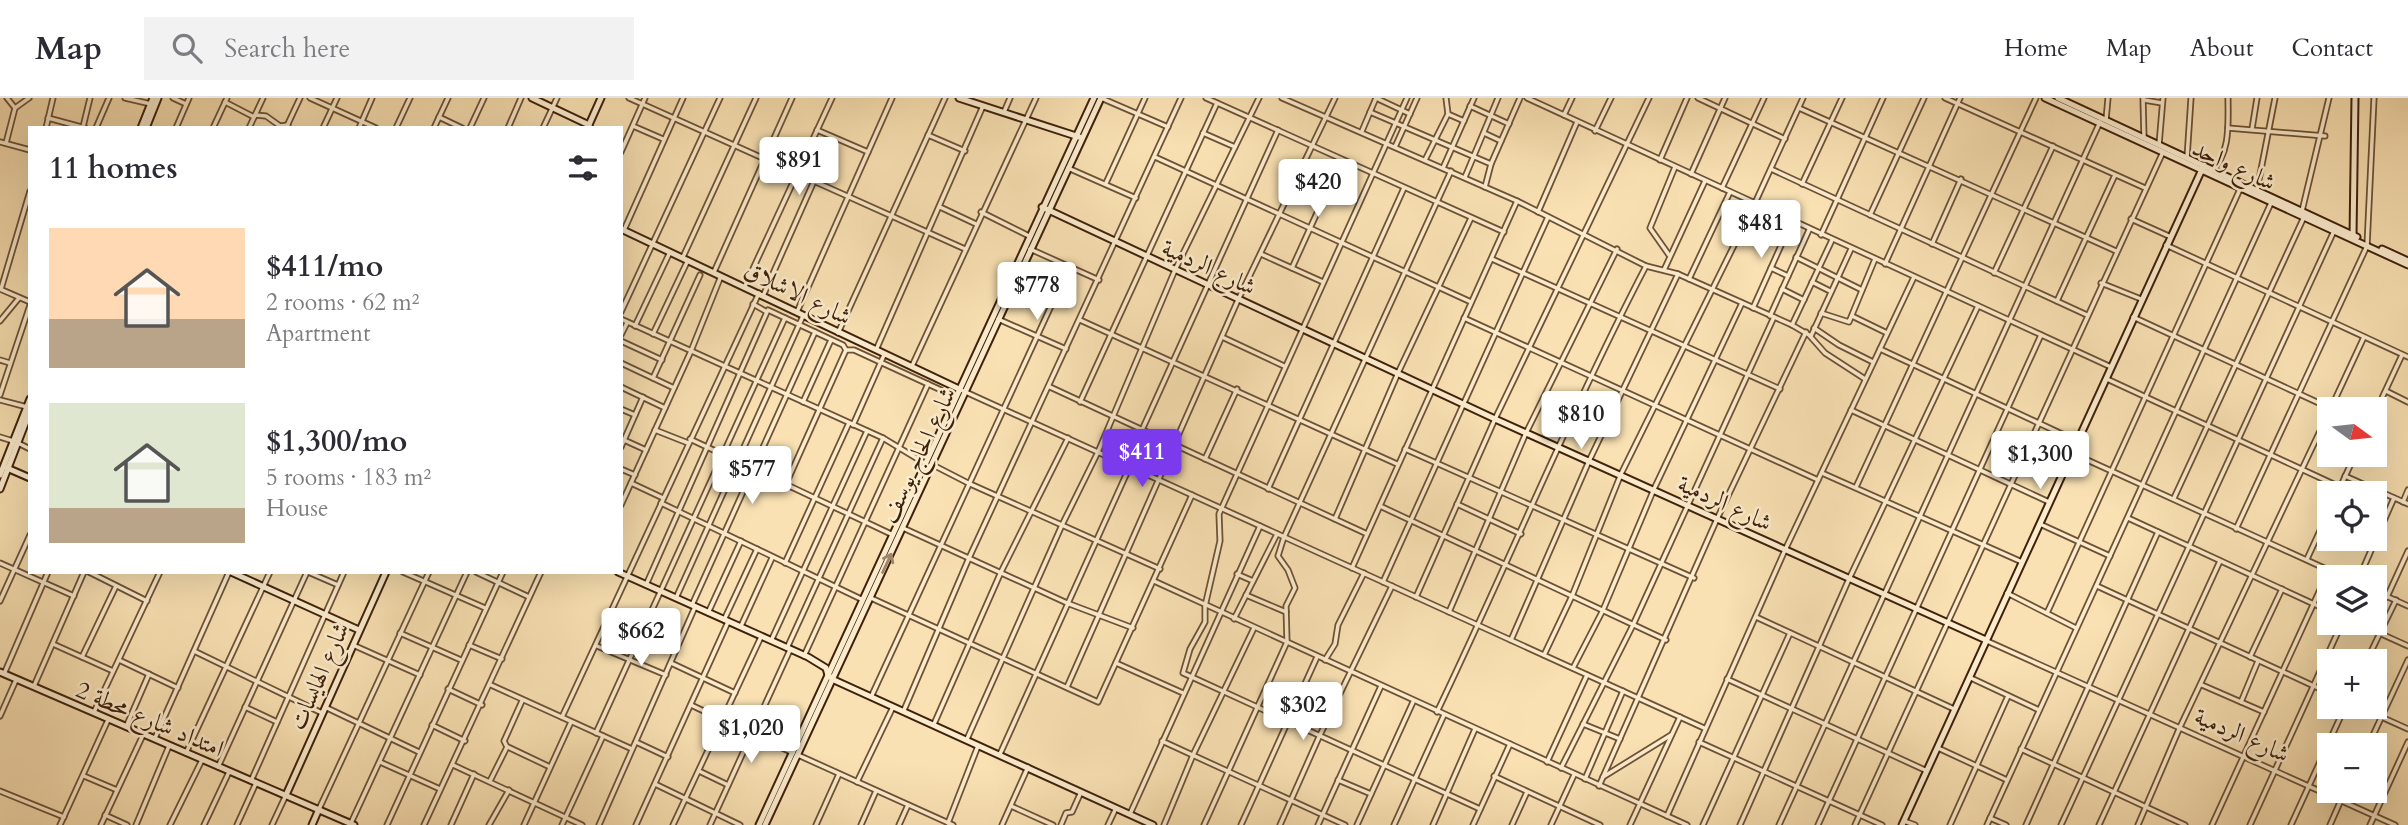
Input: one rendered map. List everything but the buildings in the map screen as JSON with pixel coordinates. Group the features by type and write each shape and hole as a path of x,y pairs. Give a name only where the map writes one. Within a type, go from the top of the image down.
{"street":[{"path":"8,98 15,108"},
{"path":"6,143 15,108 29,98"},
{"path":"46,126 53,98"},
{"path":"82,126 90,98"},
{"path":"97,126 109,98"},
{"path":"125,98 154,100 143,126"},
{"path":"173,98 186,104"},
{"path":"177,126 189,98"},
{"path":"251,126 263,98"},
{"path":"214,126 226,100 255,116 266,116 275,126 287,126 300,98"},
{"path":"310,98 372,126"},
{"path":"324,126 337,98"},
{"path":"360,126 372,98"},
{"path":"398,126 410,98"},
{"path":"435,126 448,98"},
{"path":"471,126 484,98"},
{"path":"509,126 521,98"},
{"path":"532,98 588,126 601,98"},
{"path":"544,126 557,98"},
{"path":"629,98 965,249"},
{"path":"623,148 645,98"},
{"path":"623,228 682,98"},
{"path":"623,308 720,98"},
{"path":"653,334 756,98"},
{"path":"623,501 691,351 718,274 792,98"},
{"path":"745,286 832,98"},
{"path":"797,312 892,98"},
{"path":"838,332 946,98"},
{"path":"1004,112 1010,98"},
{"path":"911,368 1036,98"},
{"name":"شارع الحاج يوسف","path":"759,825 834,680 903,528 959,389 1029,236 1068,167 1094,98"},
{"path":"1101,98 1168,127"},
{"name":"شارع الحاج يوسف","path":"765,825 891,534 966,393 1045,208 1101,98"},
{"path":"1106,183 1145,98"},
{"path":"904,710 969,558 1034,423 1181,98"},
{"path":"1206,98 1504,232"},
{"path":"967,739 1062,525 1098,452 1175,270 1259,98"},
{"path":"1282,98 1465,177 1585,233 1646,266 1678,274 1806,332 1825,353 1865,379"},
{"path":"1296,104 1299,98"},
{"path":"1066,687 1238,300 1335,98"},
{"path":"1362,131 1376,98 1409,114"},
{"path":"1425,160 1448,114 1446,98"},
{"path":"1443,168 1474,98"},
{"path":"1465,177 1498,98"},
{"path":"1485,187 1491,164 1520,98"},
{"path":"1527,98 1595,132 2111,367"},
{"path":"1564,116 1572,98"},
{"path":"1595,132 1611,98"},
{"path":"1416,597 1495,419 1649,98"},
{"path":"1659,160 1687,98"},
{"path":"1698,98 1784,139"},
{"path":"1691,174 1725,98"},
{"path":"1722,189 1765,98"},
{"path":"1544,655 1572,597 1621,474 1755,203 1803,98"},
{"path":"1802,184 1842,98"},
{"path":"1821,236 1883,98"},
{"path":"1870,215 1924,98"},
{"path":"1945,98 2145,188"},
{"path":"1885,264 1960,98"},
{"path":"1856,487 2036,98"},
{"name":"شارع واحد","path":"2045,98 2159,145 2272,202 2408,263"},
{"name":"شارع واحد","path":"2057,98 2071,101 2103,121"},
{"path":"1779,825 1883,593 2103,121 2108,98"},
{"path":"2187,158 2191,98"},
{"path":"2211,171 2220,165 2228,128 2228,98"},
{"path":"2252,129 2257,98"},
{"path":"2257,190 2275,98"},
{"path":"2174,498 2237,365 2303,214 2329,98"},
{"path":"2353,237 2355,98"},
{"path":"2236,528 2366,244 2374,98"},
{"path":"964,99 1079,137"},
{"path":"1413,99 1401,110 1219,516 1215,568 1205,604 1205,622 1190,649 1183,671 1190,678 1480,809"},
{"path":"1395,147 1413,99"},
{"path":"2144,140 2143,99 2163,101 2159,145"},
{"path":"1080,402 1217,103"},
{"path":"876,350 983,106"},
{"path":"1470,106 1509,124"},
{"path":"1798,107 2116,251"},
{"path":"1370,112 1491,164"},
{"path":"1448,114 1464,121"},
{"path":"439,117 458,126"},
{"path":"48,118 78,126"},
{"path":"1538,212 1577,122"},
{"path":"633,126 664,139"},
{"path":"2228,128 2325,136"},
{"path":"817,130 869,152"},
{"path":"1142,430 1278,130"},
{"path":"1203,133 1235,147"},
{"path":"1483,133 1501,141"},
{"path":"928,135 965,151"},
{"name":"شارع واحد","path":"2144,140 2163,152 2203,167"},
{"path":"0,142 28,149"},
{"path":"1994,273 2053,146"},
{"path":"1855,825 2163,152"},
{"path":"1155,157 1471,302"},
{"path":"1292,268 1341,160"},
{"path":"1068,167 1136,198"},
{"path":"1669,256 1650,228 1675,167"},
{"path":"1915,825 1903,823 2203,167"},
{"path":"1770,169 2087,315"},
{"path":"1204,825 1287,642 1286,612 1295,588 1289,570 1278,556 1284,537 1451,171"},
{"name":"شارع واحد","path":"2211,171 2257,190 2334,231 2353,237"},
{"path":"2057,301 2115,175"},
{"path":"1931,244 1961,179"},
{"path":"562,717 752,304 761,295 814,181"},
{"path":"1664,270 1705,181"},
{"path":"2047,613 2241,187"},
{"path":"1268,490 1404,188"},
{"path":"1689,279 1730,192"},
{"path":"28,199 0,289 28,302"},
{"path":"1352,568 1430,388 1517,201"},
{"path":"1987,825 2055,671 2097,586 2272,202"},
{"path":"940,207 976,224"},
{"name":"شارع الردمية","path":"1045,208 1495,419 2317,789"},
{"path":"981,212 1029,236"},
{"path":"1382,582 1525,275 1548,217"},
{"path":"1335,519 1398,373 1471,218"},
{"path":"2131,219 2171,237"},
{"path":"1753,308 1792,221"},
{"path":"22,224 28,226"},
{"name":"شارع الاشلاق","path":"623,230 959,389"},
{"path":"1560,768 1633,625 1747,375 1809,230"},
{"path":"2061,825 2334,231"},
{"path":"1792,326 1832,240"},
{"path":"2166,245 2408,357"},
{"path":"1030,248 1099,279"},
{"path":"1449,612 1526,433 1617,249"},
{"path":"1811,336 1851,249"},
{"path":"635,326 671,252"},
{"path":"1261,254 1323,282"},
{"path":"1796,257 1862,290"},
{"path":"1492,259 1780,389"},
{"path":"1821,313 1848,323 1875,259"},
{"path":"1437,712 1521,534 1557,447 1646,266"},
{"path":"872,695 1069,267"},
{"path":"1771,268 1788,276"},
{"path":"1511,640 1589,461 1678,274"},
{"path":"653,378 700,275"},
{"path":"1667,816 1784,550 1914,277"},
{"path":"1812,282 1830,291"},
{"path":"2101,283 2141,299"},
{"path":"1782,289 1804,300"},
{"path":"0,321 19,298"},
{"path":"1573,668 1603,610 1654,489 1742,303"},
{"path":"752,304 816,332 846,351 854,350 941,390"},
{"path":"1740,825 1821,648 1849,579 1978,306"},
{"path":"28,309 0,398 28,409"},
{"path":"646,585 768,310"},
{"path":"676,598 804,315"},
{"path":"1852,316 1887,332"},
{"path":"2133,317 2317,403"},
{"path":"596,733 785,318"},
{"path":"998,318 1066,349"},
{"path":"1464,318 1689,418 1818,480"},
{"path":"623,320 867,430 968,483 1160,569"},
{"path":"1080,320 1398,464"},
{"path":"623,331 627,323"},
{"path":"1814,328 1839,345 1874,362"},
{"path":"599,825 816,332"},
{"path":"1599,786 1694,578 1717,519 1753,449 1806,332"},
{"path":"1818,825 1915,607 2042,335"},
{"path":"1222,337 1284,366"},
{"path":"2337,397 2364,337"},
{"path":"803,402 831,340"},
{"path":"623,342 662,360"},
{"path":"854,350 858,342"},
{"path":"1880,349 2077,441"},
{"path":"786,484 846,351"},
{"path":"785,563 884,355"},
{"path":"2382,397 2402,355"},
{"path":"0,360 10,363"},
{"path":"623,364 674,388"},
{"path":"2106,379 2327,481"},
{"path":"804,656 928,384"},
{"path":"1050,387 1366,534"},
{"path":"623,388 665,408"},
{"path":"959,389 1001,411 1068,438 1704,728"},
{"path":"1205,459 1237,390"},
{"path":"2385,391 2408,402"},
{"path":"643,397 624,437 646,450"},
{"path":"16,442 28,420 28,409"},
{"path":"0,489 28,409"},
{"path":"623,410 635,415"},
{"path":"1851,410 2049,502"},
{"path":"655,430 723,454 891,534"},
{"path":"771,641 835,506 867,430"},
{"path":"0,437 28,448"},
{"path":"710,825 883,438"},
{"path":"934,724 1001,572 1068,438"},
{"path":"2138,825 2180,727 2317,440"},
{"path":"1405,449 1694,578"},
{"path":"2072,453 2319,565"},
{"path":"0,475 6,467"},
{"path":"6,467 28,477"},
{"path":"1000,754 1130,467"},
{"path":"2343,481 2349,467"},
{"path":"623,470 635,475"},
{"path":"1822,473 2022,562"},
{"path":"2345,476 2408,504"},
{"path":"631,483 679,511 772,558 804,570 861,599"},
{"path":"2403,502 2408,490"},
{"path":"871,598 1098,702 1192,495"},
{"path":"2365,565 2394,498"},
{"path":"1457,504 1521,534"},
{"path":"1379,506 1666,640"},
{"path":"2127,518 2317,605"},
{"path":"2040,524 2110,556"},
{"path":"1130,814 1260,526"},
{"path":"903,528 1067,603 1100,613 1133,628"},
{"path":"2025,825 2086,685 2158,532"},
{"path":"1234,619 1277,534"},
{"path":"2307,559 2317,537"},
{"path":"0,601 28,539"},
{"path":"708,612 741,541"},
{"path":"636,825 703,678 757,550"},
{"path":"2408,551 2387,597 2408,606"},
{"path":"740,627 772,558"},
{"path":"2099,825 2220,561"},
{"path":"0,563 74,596"},
{"path":"1325,660 1335,644 1338,625 1364,573"},
{"path":"2,673 47,574"},
{"path":"33,688 86,574"},
{"path":"91,574 146,601"},
{"path":"94,714 159,574"},
{"path":"154,740 229,574"},
{"path":"235,574 359,630"},
{"path":"186,753 269,574"},
{"path":"218,767 306,574"},
{"path":"312,574 338,585"},
{"path":"237,825 277,722 343,574"},
{"name":"شارع الهايسات","path":"286,795 385,574"},
{"path":"406,574 485,608"},
{"path":"312,825 428,574"},
{"path":"352,824 466,574"},
{"path":"480,574 530,597"},
{"path":"387,825 502,574"},
{"path":"424,825 482,705 540,574"},
{"path":"623,574 804,656 825,668 834,680 1153,825"},
{"path":"1237,574 1253,581"},
{"path":"1154,582 1687,825"},
{"path":"82,657 116,586"},
{"path":"1280,825 1392,586"},
{"path":"2097,586 2317,688"},
{"path":"2250,657 2281,589"},
{"path":"2007,593 2076,628"},
{"path":"1246,595 1286,612"},
{"path":"2213,825 2317,595"},
{"path":"2387,617 2396,600"},
{"path":"1756,617 1884,679 1956,710"},
{"path":"1164,825 1193,755 1254,628"},
{"path":"400,633 461,660"},
{"path":"1703,825 1790,633"},
{"path":"2250,825 2336,635"},
{"path":"2383,635 2408,646"},
{"path":"673,825 761,636"},
{"path":"53,644 113,671"},
{"path":"353,645 419,675"},
{"path":"468,645 502,659"},
{"path":"596,645 666,675"},
{"path":"194,651 288,697 359,722 419,752"},
{"path":"1241,825 1317,657"},
{"path":"119,660 178,688"},
{"path":"2387,706 2408,660"},
{"path":"2241,702 2258,661"},
{"path":"671,663 735,693"},
{"path":"1116,663 1183,693"},
{"name":"امتداد شارع محطة 2","path":"2,673 352,824"},
{"path":"125,727 149,674"},
{"path":"1547,762 1587,675"},
{"path":"1971,678 2039,710"},
{"path":"1727,679 1927,771"},
{"path":"0,716 16,680"},
{"path":"491,685 632,749"},
{"path":"2202,685 2264,712"},
{"path":"1318,825 1381,686"},
{"path":"448,689 482,705"},
{"path":"1585,779 1623,691"},
{"path":"1950,825 2008,696"},
{"path":"523,700 504,741 507,747 550,767"},
{"path":"1357,825 1413,702"},
{"path":"691,705 950,824 979,744"},
{"path":"858,782 894,705"},
{"path":"244,707 277,722"},
{"path":"1394,825 1444,715"},
{"path":"1630,825 1680,717"},
{"path":"2291,825 2307,784 2339,719"},
{"path":"2386,719 2408,729"},
{"path":"61,825 108,720"},
{"path":"524,825 571,722"},
{"path":"1583,724 1620,739"},
{"path":"432,725 465,741"},
{"path":"1433,825 1475,729"},
{"path":"1603,777 1672,734"},
{"path":"101,825 143,735"},
{"path":"562,825 603,736"},
{"path":"1162,740 1345,825"},
{"path":"636,742 668,757"},
{"path":"1699,742 1882,825"},
{"path":"1473,825 1510,744"},
{"path":"2370,825 2408,745"},
{"path":"136,825 169,746"},
{"path":"490,781 507,747"},
{"path":"1938,748 2007,780"},
{"path":"2021,749 2146,807 2174,823 2185,825"},
{"path":"170,825 202,760"},
{"path":"380,762 440,789"},
{"path":"453,765 582,825"},
{"path":"1002,825 1028,767"},
{"path":"698,771 729,785"},
{"path":"204,825 229,772"},
{"path":"451,825 474,774"},
{"path":"816,825 839,774"},
{"path":"83,775 117,790"},
{"path":"1551,825 1574,775"},
{"path":"1494,776 1600,825"},
{"path":"1338,780 1371,794"},
{"path":"655,784 740,825"},
{"path":"489,825 509,790"},
{"path":"0,791 64,817"},
{"path":"860,825 876,791"},
{"path":"1511,825 1527,791"},
{"path":"1061,825 1066,812 1072,812 1082,792"},
{"path":"272,825 286,795"},
{"path":"2330,825 2340,803"},
{"name":"شارع الردمية","path":"2348,803 2395,825"},
{"path":"899,825 908,806"},
{"path":"1011,806 1053,825"},
{"path":"1108,825 1116,808"},
{"path":"105,815 127,825"},
{"path":"1990,818 2006,825"},
{"path":"937,825 940,819"}]}
